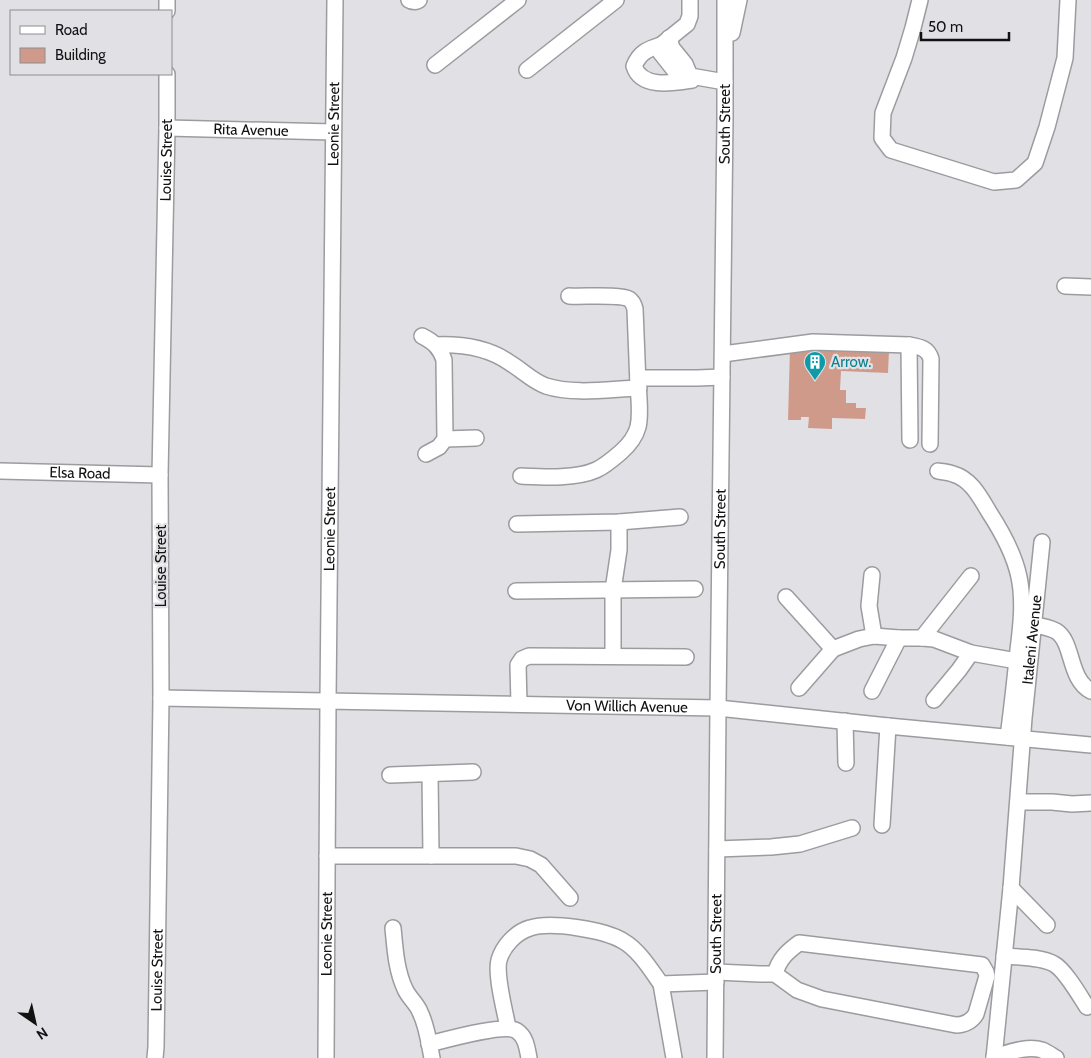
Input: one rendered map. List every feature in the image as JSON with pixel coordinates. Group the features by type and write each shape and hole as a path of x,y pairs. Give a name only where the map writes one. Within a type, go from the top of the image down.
{"street":[{"name":"Leonie Street","path":"326,1058 336,0"},
{"path":"409,0 420,0"},
{"path":"690,0 687,24 665,42 648,49 637,58 634,66 636,73 649,82 692,81 695,77"},
{"name":"South Street","path":"715,1058 725,0"},
{"path":"725,60 739,0"},
{"path":"920,0 904,58 882,113 882,138 891,150 994,182 1016,180 1034,164 1047,126 1065,58 1068,0"},
{"path":"436,64 513,2"},
{"path":"527,70 607,3"},
{"path":"665,42 695,77 725,82"},
{"name":"Louise Street","path":"155,1058 161,698 160,475 168,128 167,75"},
{"name":"Rita Avenue","path":"168,128 334,132"},
{"path":"1065,286 1091,288"},
{"path":"521,476 561,476 597,470 627,446 634,438 638,428 635,309 631,300 618,297 568,296"},
{"path":"422,336 436,345 442,353 444,360 445,439 439,447 426,454"},
{"path":"722,354 813,342 909,345 927,350 931,359 930,444"},
{"path":"436,345 458,345 492,352 510,362 537,382 558,388 585,390 638,383 722,377"},
{"path":"909,345 910,440"},
{"path":"445,439 476,438"},
{"name":"Elsa Road","path":"0,471 160,475"},
{"path":"938,471 954,474 975,490 1004,535 1012,552 1022,596 1017,661 1015,738 1018,802 994,1057 1031,1048 1041,1050 1056,1058"},
{"path":"517,524 619,522 680,517"},
{"path":"613,656 613,590 619,550 619,522"},
{"name":"Italeni Avenue","path":"1015,738 1034,625 1042,542"},
{"path":"872,575 869,606 874,636"},
{"path":"922,638 971,576"},
{"path":"516,591 696,589"},
{"path":"786,597 833,649"},
{"path":"1034,625 1056,631 1061,635 1082,684 1091,691"},
{"path":"799,688 833,649 859,639 874,636 934,639 971,653 1017,661"},
{"path":"872,691 900,638"},
{"path":"934,700 971,653"},
{"path":"519,704 518,665 525,657 686,657"},
{"name":"Von Willich Avenue","path":"161,698 718,708 1091,745"},
{"path":"845,721 846,764"},
{"path":"882,826 888,726"},
{"path":"390,776 473,772"},
{"path":"430,774 432,856"},
{"path":"1018,802 1091,803"},
{"path":"717,849 771,848 800,844 852,828"},
{"path":"327,856 516,856 530,859 541,865 570,898"},
{"path":"1011,888 1047,925"},
{"path":"508,1028 498,975 498,965 503,950 523,930 532,927 563,926 583,929 618,938 631,946 661,984 674,1058"},
{"path":"393,928 401,976 406,990 424,1019 430,1051 495,1029 508,1028 518,1031 524,1038 529,1058"},
{"path":"661,984 716,977 775,974 798,990 822,999 964,1025 974,1018 976,1014 987,976 982,965 799,943 784,955 778,964 775,974"},
{"path":"1004,956 1042,960 1055,964 1087,1007"}],"building":[{"name":"Arrow.","path":"790,348 889,351 888,373 841,371 840,390 846,390 846,403 856,403 856,408 866,408 865,419 832,418 832,429 808,428 809,417 801,417 801,420 788,420"}],"place":[{"name":"Arrow.","path":"815,381"}]}
